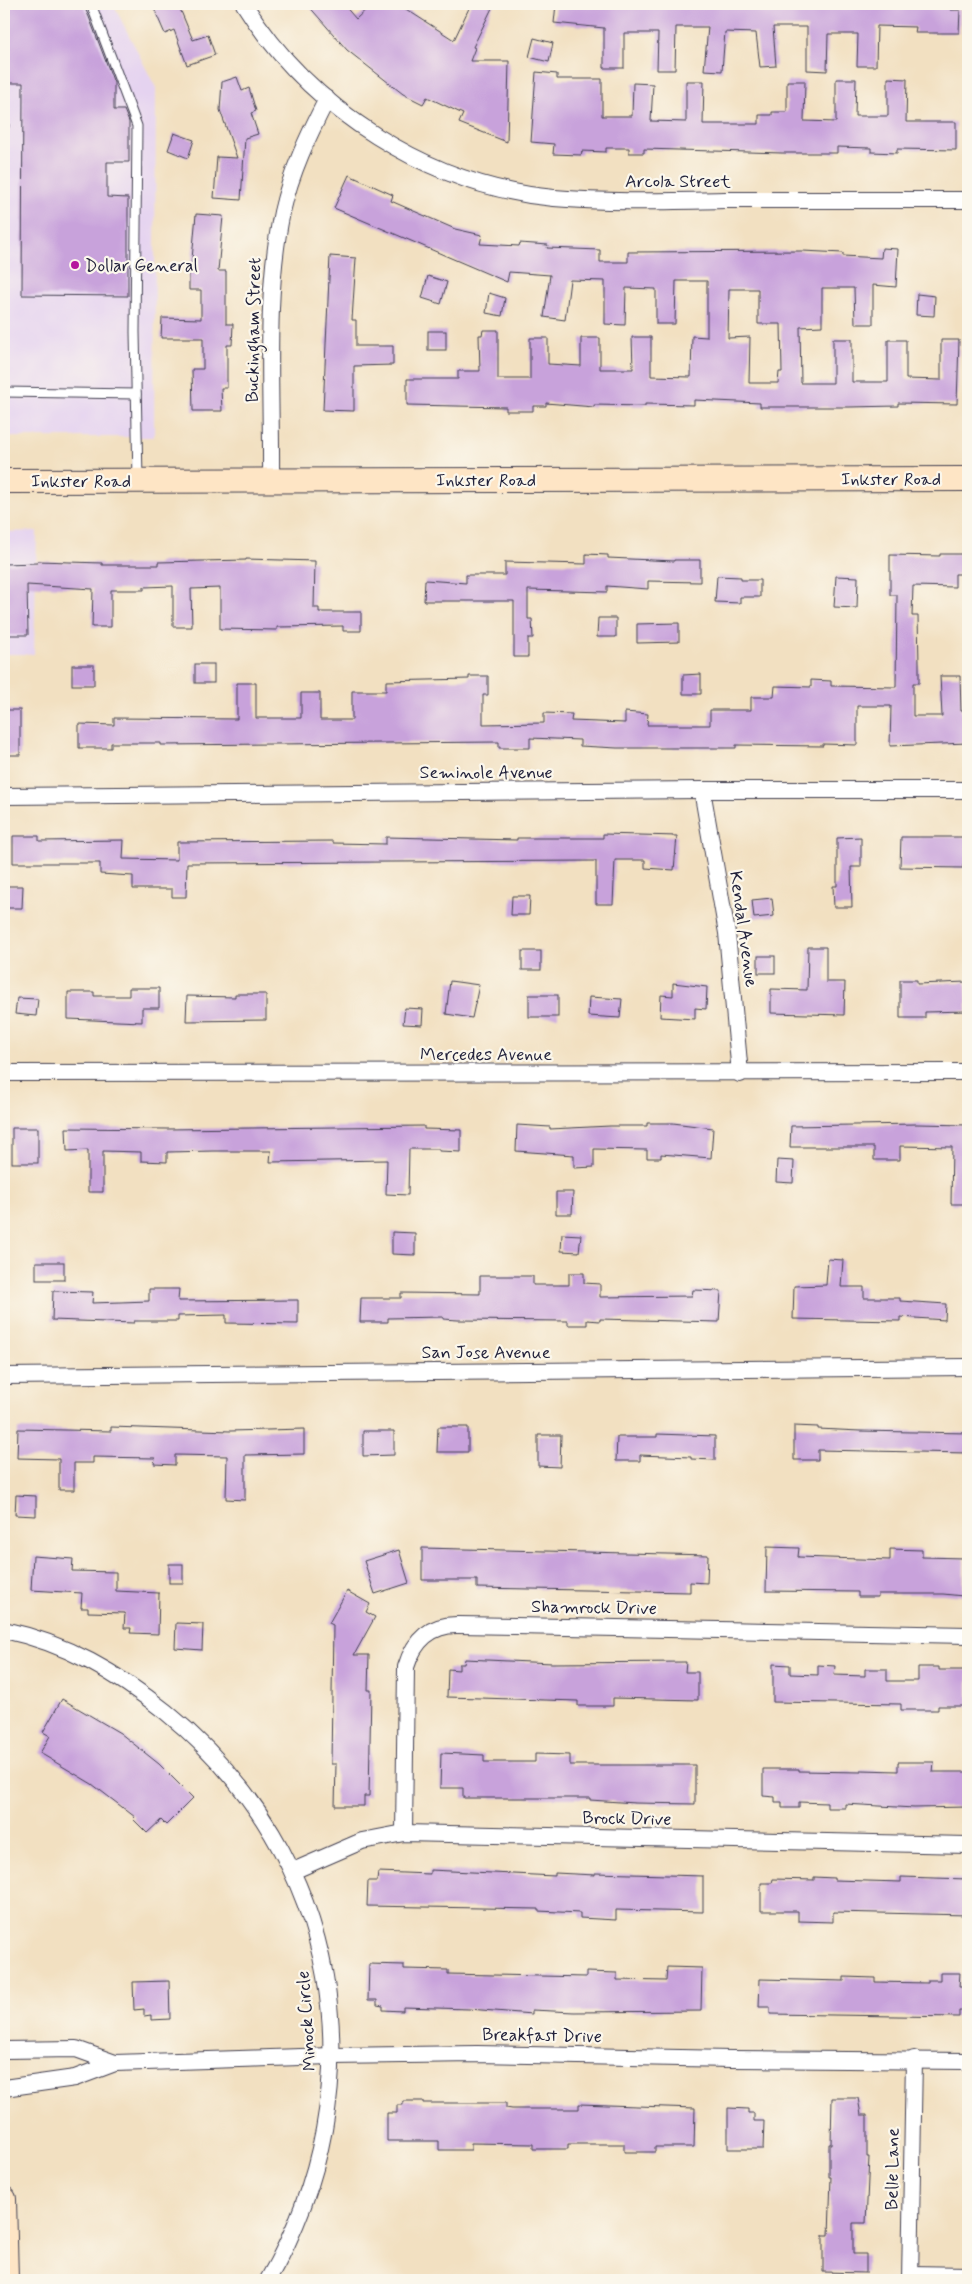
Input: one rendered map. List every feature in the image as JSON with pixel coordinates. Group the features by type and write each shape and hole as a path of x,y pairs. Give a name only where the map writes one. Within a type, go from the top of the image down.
{"main road":[{"name":"Inkster Road","path":"4,481 968,479"},
{"path":"4,2199 6,2280"}],"street":[{"path":"244,4 285,60 326,100"},
{"name":"Arcola Street","path":"326,100 368,130 430,165 505,189 554,198 616,201 968,200"},
{"name":"Buckingham Street","path":"271,481 272,295 275,248 282,210 293,174 307,138 326,100"},
{"name":"Seminole Avenue","path":"4,796 702,790 968,790"},
{"name":"Kendal Avenue","path":"702,790 727,934 740,1074"},
{"name":"Mercedes Avenue","path":"4,1073 740,1074 968,1072"},
{"name":"San Jose Avenue","path":"4,1376 968,1368"},
{"name":"Shamrock Drive","path":"404,1833 406,1668 417,1642 426,1633 437,1627 459,1625 968,1635"},
{"name":"Minock Circle","path":"4,1630 55,1644 86,1657 138,1690 181,1724 214,1755 240,1785 272,1832 293,1871 308,1907 324,1967 329,2007 331,2056 325,2125 316,2165 296,2224 268,2280"},
{"name":"Brock Drive","path":"293,1871 362,1841 404,1833 968,1845"},
{"name":"Breakfast Drive","path":"4,2050 76,2049 115,2063"},
{"name":"Breakfast Drive","path":"4,2088 75,2078 115,2063 331,2056 477,2054 968,2061"},
{"name":"Belle Lane","path":"910,2277 914,2059"},
{"path":"910,2277 968,2276"}],"lane":[{"path":"91,4 137,126 135,332 138,481"},
{"path":"4,113 4,126"},
{"path":"4,392 136,394"}],"shaded area":[{"path":"4,4 113,4 156,88 154,437 4,437"},
{"path":"37,531 34,654 4,654 4,532"}],"building":[{"path":"4,4 83,4 89,17 114,83 114,110 124,110 129,122 129,162 107,162 107,197 128,198 128,296 22,295 23,83 4,83"},
{"path":"152,4 178,4 193,40 208,35 215,55 187,65 174,30 165,34"},
{"path":"307,4 343,4 356,19 372,4 398,4 454,40 471,4 494,4 473,47 475,48 470,61 509,61 507,142 459,123 463,114 427,97 423,104 403,94 347,50"},
{"path":"556,4 950,4 950,10 960,10 959,33 915,33 916,27 877,26 876,66 857,66 858,34 828,34 827,71 807,70 807,27 773,27 776,66 760,67 756,33 725,32 722,71 704,70 708,27 676,27 675,70 657,70 658,33 624,33 624,68 604,68 604,28 554,23"},
{"path":"534,38 553,43 549,62 529,57"},
{"path":"536,72 557,74 557,79 602,79 602,116 632,116 633,83 653,84 651,121 686,122 686,81 704,81 703,124 759,124 759,115 772,115 772,112 787,112 787,81 805,81 804,121 836,122 836,79 856,79 855,116 888,116 888,78 907,79 906,122 956,122 956,150 897,149 897,153 871,152 871,148 837,147 837,153 644,149 644,153 629,153 629,148 606,148 606,152 582,151 581,155 553,154 554,144 531,142"},
{"path":"237,77 242,91 249,88 256,111 251,113 258,134 245,138 241,200 214,198 217,157 237,158 220,110 222,82"},
{"path":"174,133 194,140 188,158 168,150"},
{"path":"349,175 393,195 391,201 455,229 482,235 480,244 519,246 520,243 548,245 547,248 600,250 600,262 628,262 628,252 803,251 843,253 843,256 881,258 882,248 898,249 896,287 873,285 873,324 855,324 854,288 822,288 822,326 800,327 801,383 833,383 833,339 852,339 852,382 888,382 888,340 906,340 906,379 941,380 941,340 959,340 957,404 898,403 898,406 760,407 760,403 694,400 694,405 645,404 645,406 594,405 594,407 546,403 546,406 533,406 533,411 506,411 506,407 407,405 407,379 458,379 458,371 480,371 479,335 482,335 483,330 498,330 498,379 530,379 530,338 548,338 548,364 581,366 581,338 600,338 600,369 633,369 632,337 651,337 651,376 691,377 692,336 707,337 707,281 676,281 675,324 656,324 656,289 626,288 625,325 605,324 605,281 570,280 565,320 544,317 550,275 509,272 507,282 334,208","holes":["729,289 758,289 758,324 781,324 782,372 779,372 778,383 749,383 750,337 728,338"]},
{"path":"196,214 223,216 218,271 226,271 226,324 233,324 232,345 227,345 227,388 221,388 222,411 193,411 192,369 203,369 203,338 161,338 162,318 201,319 201,290 189,290 189,271 191,271"},
{"path":"330,256 356,258 352,320 356,320 356,346 393,346 393,365 354,366 354,411 323,410"},
{"path":"428,276 447,282 441,304 422,298"},
{"path":"489,293 505,298 502,316 486,313"},
{"path":"917,294 935,296 934,316 916,315"},
{"path":"428,331 446,331 446,350 428,350"},
{"path":"586,554 608,555 608,558 674,561 700,560 700,582 648,581 648,589 607,586 607,592 528,590 528,619 532,619 533,638 528,638 528,657 514,657 514,601 424,601 425,580 466,583 466,575 505,575 505,562 586,564"},
{"path":"940,554 968,554 968,574 955,574 955,587 913,586 912,616 918,616 919,683 913,683 913,716 942,716 940,676 960,676 961,711 968,711 968,743 890,746 891,706 857,706 857,745 736,745 736,748 617,748 580,746 580,740 530,738 530,748 499,748 499,742 161,745 161,743 111,743 111,748 79,748 79,724 114,725 114,718 237,719 237,683 256,683 256,718 301,718 301,693 320,693 320,720 352,720 352,691 386,691 386,681 469,679 469,676 488,676 488,695 483,695 483,724 544,723 544,713 572,714 571,721 625,723 625,712 648,714 647,725 710,725 710,710 751,710 751,697 774,697 775,686 811,687 811,680 831,681 831,686 896,687 897,595 890,595 890,555 940,556"},
{"path":"246,559 315,561 314,608 319,608 319,612 361,612 361,631 343,631 343,626 277,627 277,630 220,629 220,588 191,589 192,627 173,627 173,586 144,587 144,590 111,590 111,627 92,627 93,589 27,585 28,635 4,635 4,564 37,563 38,561 102,563 102,565 158,565 158,562"},
{"path":"717,576 741,577 741,580 760,580 760,597 740,597 740,603 715,602"},
{"path":"836,576 858,577 857,608 834,607"},
{"path":"598,618 616,618 616,637 597,637"},
{"path":"679,623 679,642 637,643 637,624"},
{"path":"195,664 214,664 214,683 195,683"},
{"path":"72,665 94,665 94,685 72,685"},
{"path":"701,674 701,694 683,694 683,675"},
{"path":"4,710 20,710 20,755 4,755"},
{"path":"603,834 677,836 674,870 645,868 645,860 615,860 613,904 596,904 596,861 187,863 186,897 172,897 172,889 133,889 133,876 100,874 100,863 13,863 13,836 39,836 39,841 124,840 123,859 177,860 177,842 333,841 333,843 386,844 386,837 517,840 517,838 603,838"},
{"path":"861,837 861,867 851,867 852,907 834,907 833,886 837,886 837,838"},
{"path":"901,837 968,837 968,865 963,865 963,868 900,867"},
{"path":"5,886 23,886 22,908 5,908"},
{"path":"512,896 530,896 529,915 511,915"},
{"path":"772,898 774,916 754,918 752,900"},
{"path":"808,947 826,947 826,982 845,982 844,1015 771,1013 771,989 807,990"},
{"path":"522,951 541,951 541,970 522,970"},
{"path":"758,956 775,956 775,973 758,973"},
{"path":"900,980 917,980 917,984 966,982 967,1011 925,1012 925,1018 900,1018"},
{"path":"450,981 479,985 472,1018 446,1014"},
{"path":"673,983 707,987 706,1009 695,1008 695,1019 660,1017 661,995 673,996"},
{"path":"129,988 159,988 159,1008 142,1008 142,1022 68,1019 68,992 94,992 94,996 129,996"},
{"path":"235,994 266,994 266,1020 186,1021 187,996 235,997"},
{"path":"529,995 558,995 558,1017 529,1017"},
{"path":"589,997 622,999 620,1018 588,1016"},
{"path":"17,998 38,999 36,1016 15,1014"},
{"path":"405,1008 423,1009 422,1025 403,1024"},
{"path":"647,1123 673,1123 713,1128 711,1158 661,1154 661,1158 647,1158 647,1150 594,1149 594,1167 574,1168 574,1155 516,1151 517,1125 550,1127 550,1129 647,1126"},
{"path":"968,1125 968,1204 951,1204 952,1147 900,1146 900,1160 874,1160 874,1147 790,1147 791,1126"},
{"path":"424,1126 424,1129 461,1130 461,1152 439,1151 439,1149 409,1149 408,1195 386,1194 387,1160 270,1162 271,1151 167,1152 167,1162 141,1161 141,1152 103,1151 103,1192 88,1192 88,1150 67,1151 66,1128 167,1129"},
{"path":"12,1128 38,1128 38,1163 12,1163"},
{"path":"777,1160 794,1161 793,1183 776,1182"},
{"path":"556,1192 573,1192 572,1214 556,1214"},
{"path":"392,1232 415,1233 415,1255 392,1254"},
{"path":"562,1234 581,1235 579,1252 561,1251"},
{"path":"828,1259 843,1260 841,1287 864,1287 864,1298 900,1298 900,1301 946,1304 945,1320 900,1317 900,1321 793,1319 794,1286 826,1285"},
{"path":"36,1262 64,1262 64,1280 36,1280"},
{"path":"569,1273 584,1273 584,1283 600,1284 600,1297 692,1296 693,1290 721,1291 719,1322 600,1319 600,1321 587,1320 587,1325 568,1325 568,1321 458,1320 443,1319 443,1317 388,1318 388,1322 360,1322 361,1298 401,1298 401,1293 480,1294 480,1276 533,1276 533,1285 569,1285"},
{"path":"149,1289 179,1289 178,1301 298,1300 298,1324 226,1323 226,1315 178,1316 178,1321 134,1321 134,1323 52,1320 53,1291 93,1292 92,1303 149,1301"},
{"path":"794,1426 860,1431 968,1433 968,1453 818,1450 818,1460 794,1460"},
{"path":"111,1427 230,1431 304,1429 304,1454 245,1455 245,1500 226,1499 227,1456 175,1455 175,1465 154,1464 155,1458 93,1457 93,1463 74,1463 74,1490 59,1490 59,1459 17,1458 18,1429 111,1431"},
{"path":"438,1427 468,1427 468,1452 437,1452"},
{"path":"363,1431 394,1431 394,1455 363,1456"},
{"path":"657,1434 715,1436 715,1460 640,1455 640,1461 616,1461 617,1437 657,1437"},
{"path":"538,1435 561,1435 560,1467 538,1466"},
{"path":"16,1495 36,1496 36,1516 15,1515"},
{"path":"767,1547 799,1548 798,1557 890,1560 890,1549 922,1550 922,1557 964,1558 963,1596 943,1594 878,1594 878,1597 858,1597 858,1592 766,1591"},
{"path":"422,1548 708,1555 707,1583 690,1582 690,1592 477,1588 477,1580 422,1580"},
{"path":"399,1550 409,1583 375,1594 364,1561"},
{"path":"33,1556 73,1559 72,1571 116,1572 116,1591 159,1593 158,1634 130,1633 131,1628 124,1628 125,1613 88,1612 88,1608 81,1608 82,1593 31,1590"},
{"path":"169,1564 183,1564 183,1583 169,1583"},
{"path":"347,1591 370,1604 366,1612 375,1617 354,1655 369,1655 368,1690 371,1690 369,1796 364,1796 364,1806 335,1806 336,1764 331,1764 333,1625 329,1623"},
{"path":"176,1623 203,1624 202,1650 175,1648"},
{"path":"465,1659 552,1663 686,1662 685,1672 698,1672 698,1700 613,1698 613,1706 578,1706 578,1701 447,1697 448,1669 459,1670 459,1664 464,1664"},
{"path":"773,1664 790,1665 790,1674 818,1675 818,1665 835,1666 834,1675 865,1676 865,1669 887,1669 887,1681 918,1681 918,1667 939,1667 939,1670 968,1670 968,1706 938,1706 938,1710 901,1710 901,1704 773,1702"},
{"path":"62,1699 120,1733 159,1764 193,1798 166,1825 161,1820 147,1833 133,1819 135,1817 92,1784 40,1753 50,1736 43,1732"},
{"path":"441,1753 484,1755 484,1762 535,1762 535,1754 570,1755 570,1765 695,1765 695,1804 635,1803 590,1800 590,1798 463,1798 463,1788 440,1788"},
{"path":"898,1762 934,1762 933,1772 968,1772 968,1807 914,1808 845,1804 845,1808 827,1808 827,1803 799,1802 799,1808 782,1808 782,1802 775,1802 775,1797 763,1796 763,1769 861,1772 861,1770 898,1771"},
{"path":"430,1870 555,1876 555,1873 595,1875 595,1873 703,1876 703,1912 616,1910 616,1920 580,1918 580,1913 538,1911 538,1909 367,1906 368,1881 377,1881 378,1872 430,1874"},
{"path":"814,1877 834,1878 834,1880 901,1882 901,1877 968,1879 968,1915 833,1912 833,1922 798,1921 798,1911 761,1911 761,1883 772,1883 773,1879 814,1880"},
{"path":"369,1964 404,1965 404,1969 448,1970 448,1974 586,1977 586,1972 617,1973 617,1980 666,1981 667,1967 702,1968 701,2011 574,2012 532,2010 532,2014 469,2009 403,2007 403,2011 383,2010 383,2006 377,2005 377,2000 368,2000"},
{"path":"940,1973 960,1973 959,1987 968,1987 968,2011 959,2011 959,2017 770,2014 770,2007 759,2007 760,1979 844,1981 844,1977 875,1978 875,1982 928,1983 928,1980 940,1980"},
{"path":"169,1981 170,2019 151,2020 151,2015 144,2016 144,2009 134,2010 133,1982"},
{"path":"832,2098 858,2098 861,2115 867,2115 867,2157 869,2157 866,2223 853,2223 853,2254 866,2254 866,2273 823,2272 823,2235 829,2235 831,2177 829,2177 829,2144 831,2144"},
{"path":"403,2101 423,2101 423,2103 506,2103 506,2108 512,2109 579,2109 579,2104 695,2108 694,2147 655,2147 655,2152 624,2152 624,2144 568,2144 568,2149 533,2149 533,2144 471,2143 471,2150 439,2150 439,2141 387,2141 387,2113 397,2113 397,2105 403,2105"},
{"path":"728,2108 748,2109 748,2113 754,2113 754,2121 764,2121 763,2149 728,2149"}],"place":[{"name":"Dollar General","path":"75,265"}]}
